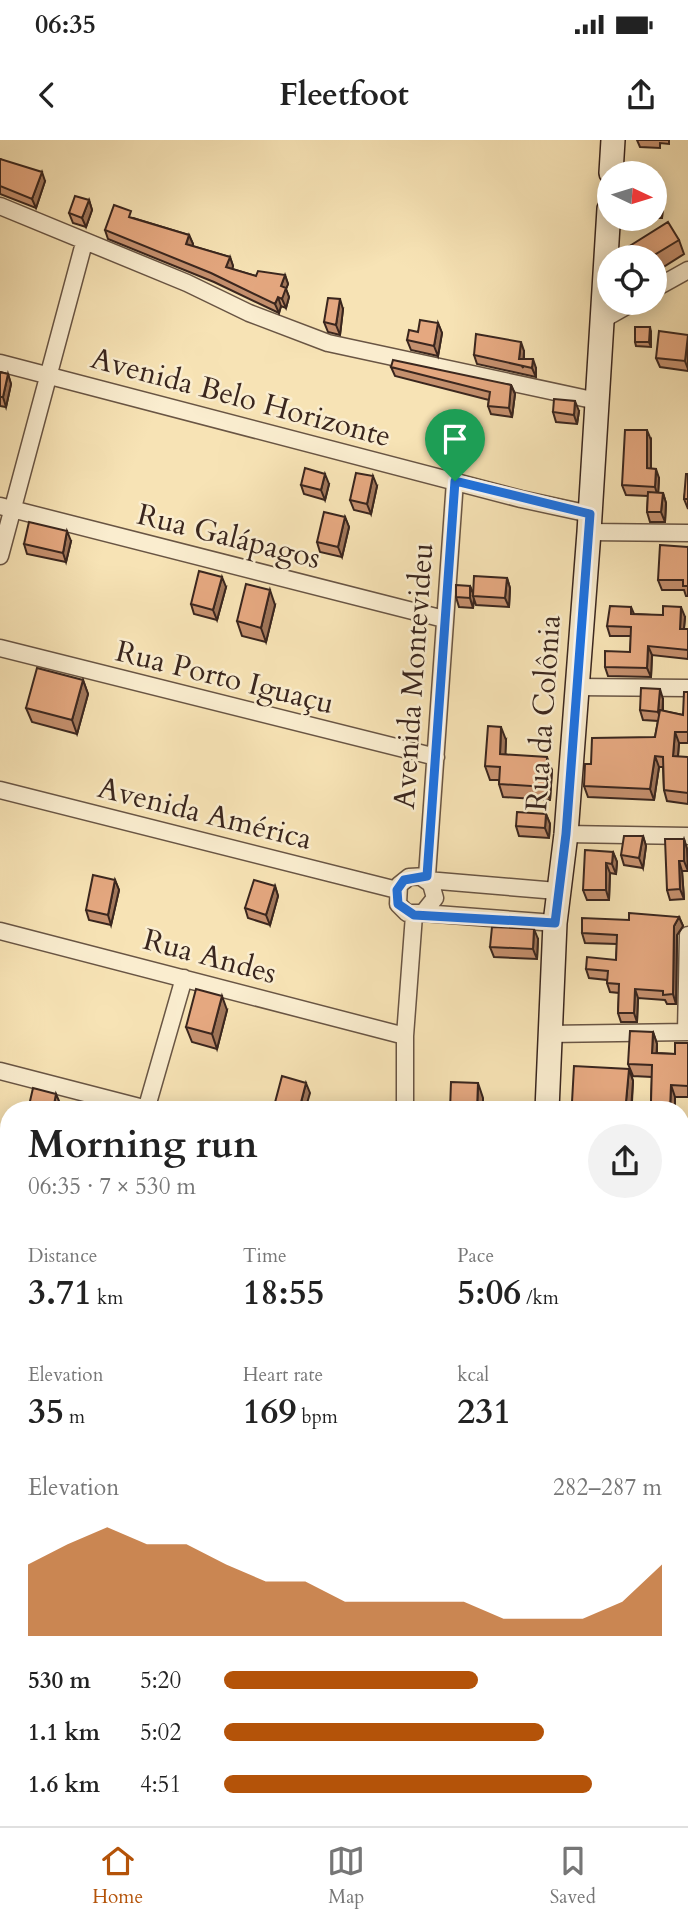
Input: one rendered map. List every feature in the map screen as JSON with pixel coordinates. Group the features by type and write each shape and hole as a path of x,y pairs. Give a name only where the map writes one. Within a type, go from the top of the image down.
{"main road":[{"path":"612,161 613,140"},
{"name":"Rua da Colônia","path":"547,1101 548,1034 557,891 566,834 590,523 608,231"}],"street":[{"path":"0,206 84,243 187,283 249,313 328,343 597,401"},
{"path":"0,556 6,508 48,376 84,243"},
{"path":"667,282 688,270"},
{"path":"602,320 611,315"},
{"name":"Avenida Belo Horizonte","path":"0,363 455,481 590,523 688,533"},
{"name":"Avenida Montevideu","path":"427,878 455,481"},
{"name":"Rua Galápagos","path":"6,508 444,619"},
{"name":"Rua Porto Iguaçu","path":"0,648 436,757"},
{"path":"577,687 688,688"},
{"name":"Avenida América","path":"0,789 397,890"},
{"path":"566,834 688,836"},
{"path":"555,923 418,914 398,904 397,890 409,877 557,891"},
{"path":"405,1101 405,1036 418,914 435,898 427,878"},
{"name":"Rua Andes","path":"0,931 405,1036"},
{"path":"548,1034 687,1032 688,935"},
{"path":"149,1101 184,978"},
{"path":"0,1071 116,1101"}],"building":[{"path":"0,159 42,172 32,199 0,186"},
{"path":"75,196 89,200 82,218 69,213"},
{"path":"114,205 131,211 129,217 189,235 186,244 230,257 226,267 256,276 258,271 285,275 281,286 286,288 282,299 278,297 275,304 211,273 105,230"},
{"path":"667,223 679,240 667,247 667,245 631,245 654,231 667,231"},
{"path":"328,298 340,299 336,325 324,322"},
{"path":"420,320 438,323 434,346 407,340 409,330 418,332"},
{"path":"635,327 650,327 649,342 635,342"},
{"path":"659,331 688,335 685,361 656,358"},
{"path":"476,334 521,342 519,359 533,359 532,368 474,355"},
{"path":"393,360 511,385 509,408 488,406 490,392 391,367"},
{"path":"0,372 8,374 3,397 0,397"},
{"path":"554,399 575,401 574,415 553,412"},
{"path":"625,430 647,430 647,468 656,469 655,487 622,485"},
{"path":"305,468 325,474 321,490 301,485"},
{"path":"356,473 373,476 367,504 350,500"},
{"path":"686,474 688,499 684,499"},
{"path":"648,492 663,493 661,512 647,512"},
{"path":"324,512 345,517 338,547 317,542"},
{"path":"29,522 67,531 63,553 24,544"},
{"path":"660,545 688,547 688,586 683,586 683,580 658,580"},
{"path":"199,571 222,577 213,610 191,604"},
{"path":"474,576 507,578 505,598 473,596"},
{"path":"246,584 270,590 261,628 237,621"},
{"path":"456,585 470,586 470,598 456,597"},
{"path":"610,606 631,607 631,614 663,615 663,606 681,607 680,629 688,629 688,650 648,646 647,668 605,667 605,651 630,652 631,627 607,626"},
{"path":"37,668 83,680 72,720 26,708"},
{"path":"641,688 660,689 658,712 640,710"},
{"path":"684,692 688,692 688,732 675,732 673,756 688,757 688,793 664,790 663,757 655,756 650,789 584,786 585,764 591,764 592,738 655,737 660,710 683,715"},
{"path":"488,726 501,727 500,754 547,757 546,787 499,784 500,767 485,766"},
{"path":"517,812 546,814 545,828 516,826"},
{"path":"624,836 643,836 639,858 621,855"},
{"path":"665,839 684,839 684,861 679,861 680,889 667,890"},
{"path":"585,850 613,852 612,864 606,863 606,890 583,890"},
{"path":"93,875 115,880 108,915 86,910"},
{"path":"254,880 275,886 266,915 245,908"},
{"path":"629,913 679,917 674,926 673,994 663,995 663,991 635,989 634,1013 618,1013 619,984 607,983 608,971 586,969 587,957 616,960 617,935 582,933 582,918 629,920"},
{"path":"492,927 534,929 533,949 490,947"},
{"path":"196,989 222,996 212,1034 186,1027"},
{"path":"630,1031 653,1032 652,1053 675,1054 675,1043 688,1043 688,1086 671,1085 670,1101 651,1101 652,1065 628,1064"},
{"path":"574,1066 629,1069 626,1101 572,1101"},
{"path":"282,1076 306,1083 301,1101 275,1101"},
{"path":"451,1082 478,1083 477,1101 450,1101"},
{"path":"33,1088 56,1094 55,1101 30,1101"}],"route":[{"path":"455,481 590,514 566,834 555,923 414,915 402,909 396,897 399,885 404,880 427,876 455,481"}]}
